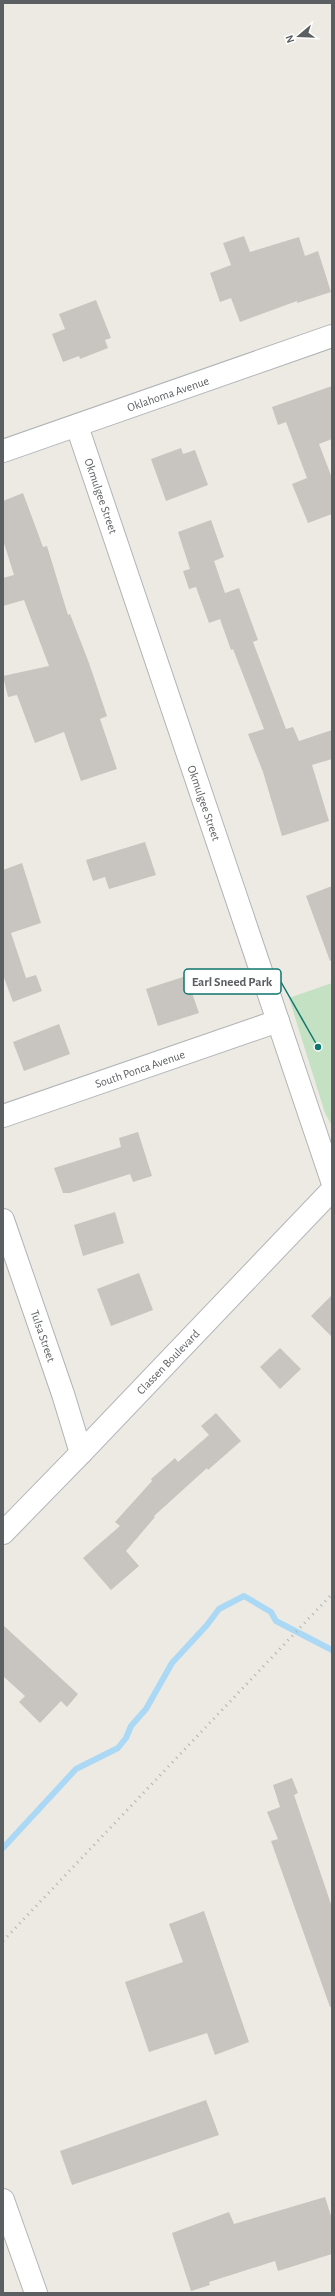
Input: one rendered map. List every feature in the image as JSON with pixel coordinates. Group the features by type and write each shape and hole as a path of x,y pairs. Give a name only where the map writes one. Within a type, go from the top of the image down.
{"street":[{"name":"Oklahoma Avenue","path":"3,451 332,336"},
{"name":"Okmulgee Street","path":"77,426 332,1181"},
{"name":"South Ponca Avenue","path":"3,1116 278,1021"},
{"name":"Classen Boulevard","path":"3,1532 81,1454 332,1190"},
{"name":"Tulsa Street","path":"3,1220 63,1394 81,1454"},
{"path":"3,2200 36,2293"}],"green space":[{"path":"332,983 332,1126 325,1113 289,998"}],"building":[{"path":"244,236 250,252 299,237 305,256 318,251 331,292 297,303 297,301 240,322 231,298 220,302 210,273 231,265 223,243"},
{"path":"96,300 111,338 105,340 108,348 80,359 79,356 63,362 52,334 65,329 59,314"},
{"path":"332,386 332,439 319,444 332,478 332,514 308,523 292,484 307,478 286,422 278,425 272,407"},
{"path":"181,448 183,454 195,450 208,485 166,501 151,459"},
{"path":"23,493 43,547 47,546 68,615 70,614 89,663 107,716 100,719 117,769 81,781 64,732 35,743 17,695 8,697 3,676 49,666 24,600 3,606 3,578 14,575 3,540 3,501"},
{"path":"211,520 224,557 214,561 225,593 239,588 258,640 253,642 286,729 293,727 299,741 332,730 332,759 312,765 329,821 282,836 263,772 248,734 264,729 233,649 231,650 220,619 209,623 196,587 189,589 183,571 190,569 178,532"},
{"path":"145,842 156,875 109,889 105,877 93,881 86,860"},
{"path":"22,863 41,923 11,933 26,978 36,975 42,991 13,1002 3,975 3,870"},
{"path":"332,886 332,960 330,961 306,896"},
{"path":"186,976 199,1013 158,1026 146,989"},
{"path":"59,1024 70,1054 24,1071 13,1042"},
{"path":"138,1132 152,1176 133,1182 130,1174 70,1193 63,1193 54,1168 121,1147 119,1138"},
{"path":"115,1212 124,1243 83,1256 74,1225"},
{"path":"139,1273 153,1310 111,1326 97,1289"},
{"path":"332,1295 332,1337 311,1316"},
{"path":"280,1348 301,1369 280,1389 260,1367"},
{"path":"216,1413 241,1441 208,1470 207,1468 154,1516 155,1517 126,1551 139,1566 111,1590 83,1558 120,1526 115,1522 152,1481 151,1479 175,1458 178,1462 209,1435 201,1426"},
{"path":"3,1625 78,1694 67,1707 61,1701 40,1723 19,1702 25,1696 3,1676"},
{"path":"292,1778 298,1793 294,1795 332,1907 332,2007 330,2007 271,1841 278,1839 267,1812 280,1807 273,1785"},
{"path":"204,1911 249,2042 215,2055 207,2033 149,2052 125,1982 183,1962 169,1924"},
{"path":"206,2100 219,2135 72,2185 60,2151"},
{"path":"325,2197 332,2219 332,2254 278,2271 275,2261 209,2282 210,2285 191,2291 172,2233 229,2212 234,2224"}],"waterway":[{"path":"3,1848 76,1769 118,1748 126,1738 131,1726 146,1709 172,1663 207,1625 219,1609 244,1596 271,1612 276,1621 332,1650"}],"railway":[{"path":"3,1941 332,1594"}],"place":[{"name":"Earl Sneed Park","path":"318,1047"}]}
